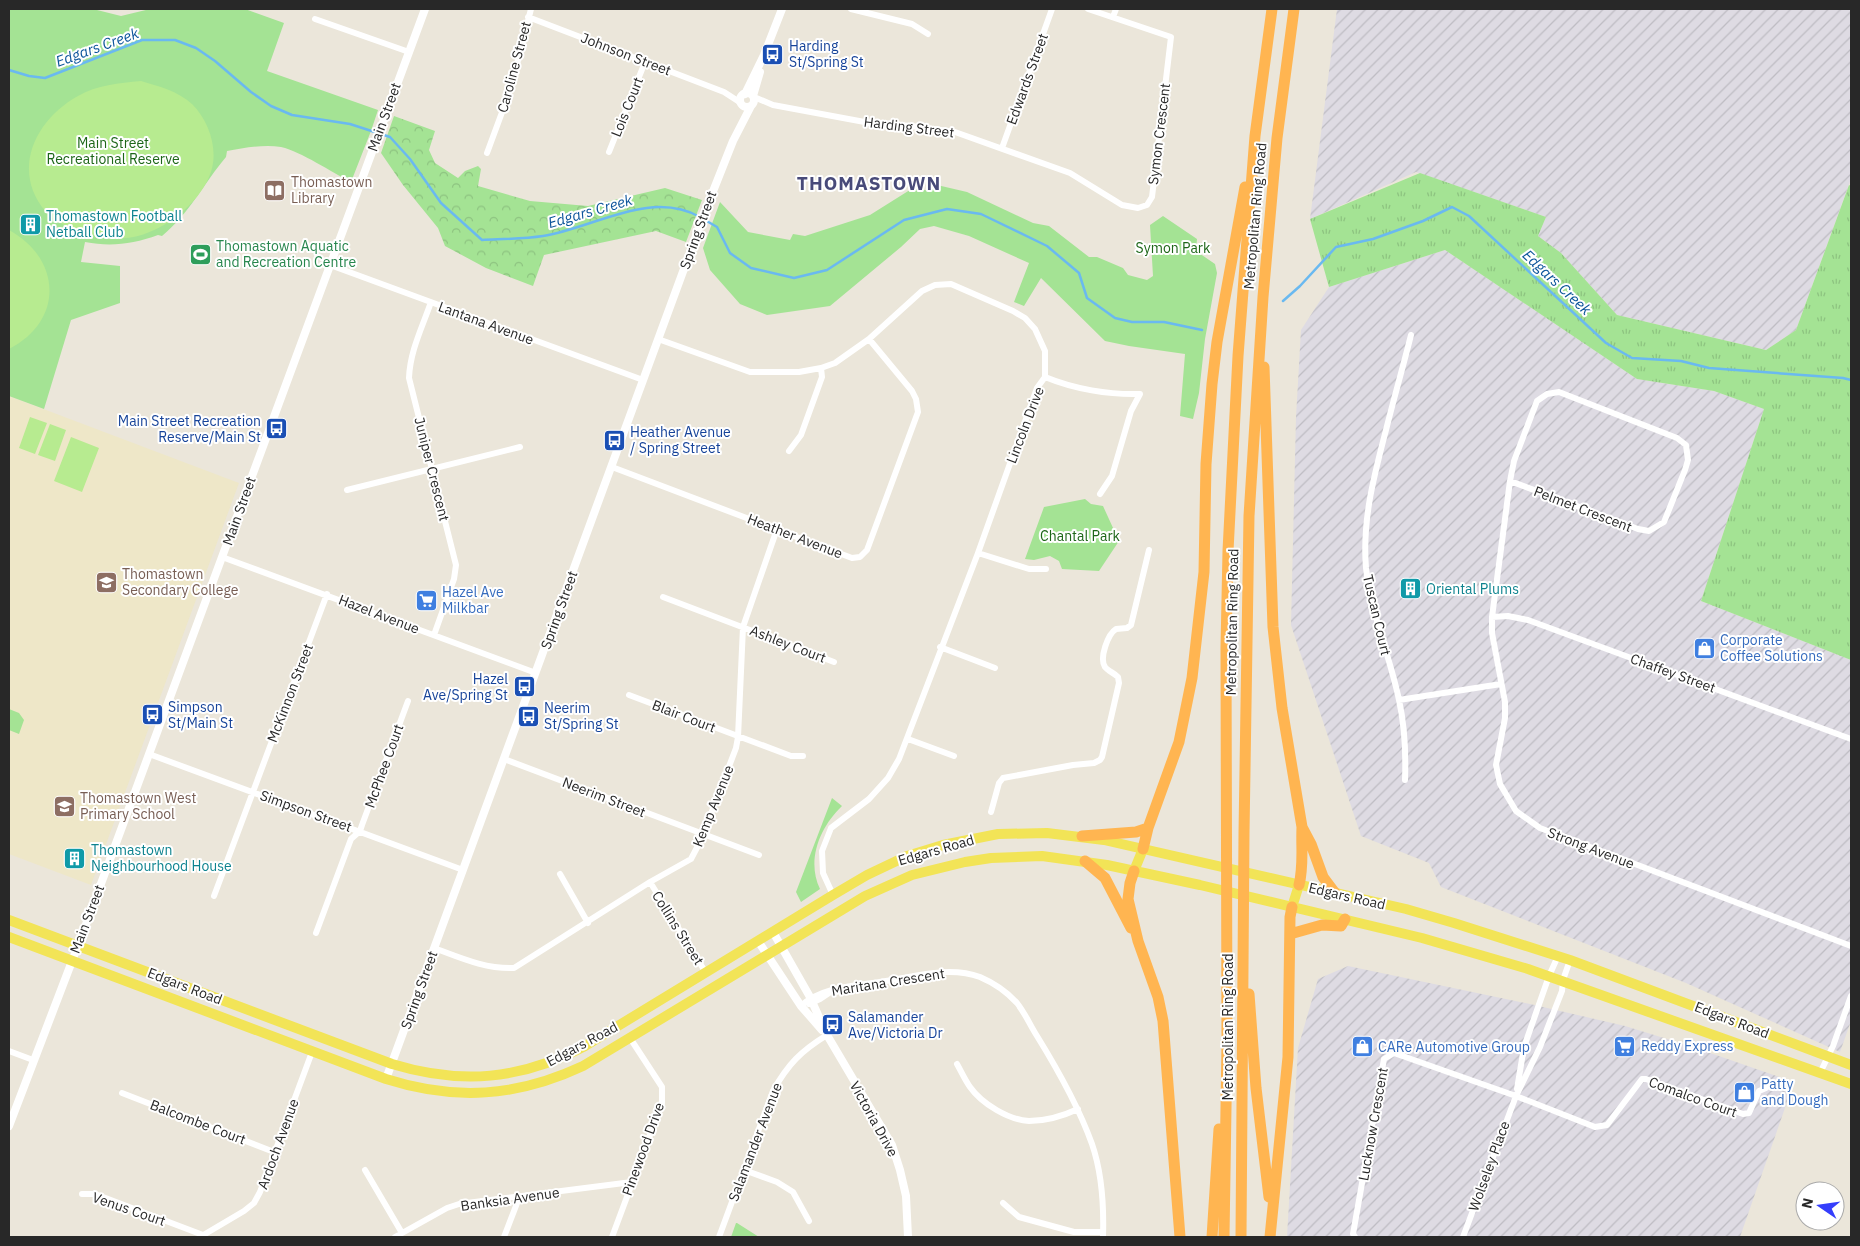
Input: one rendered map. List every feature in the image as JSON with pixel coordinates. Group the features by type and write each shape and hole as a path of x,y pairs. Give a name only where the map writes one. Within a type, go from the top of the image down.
{"highway":[{"name":"Metropolitan Ring Road","path":"1224,1237 1227,1044 1226,676 1228,551 1238,356 1255,136 1272,9"},
{"name":"Metropolitan Ring Road","path":"1242,1237 1243,943 1249,536 1256,384 1263,297 1277,138 1294,9"},
{"path":"1143,849 1148,828 1179,742 1192,678 1203,581 1206,464 1214,367 1255,136"},
{"path":"1263,297 1265,421 1273,627 1282,708 1302,827 1302,867 1299,885"},
{"path":"1302,827 1311,844 1323,877 1335,893"},
{"path":"1082,836 1136,832 1148,828"},
{"path":"1085,861 1105,878 1138,941"},
{"path":"1134,871 1128,899 1138,941 1158,997 1163,1021 1180,1237"},
{"path":"1271,1237 1288,1057 1292,907"},
{"path":"1290,934 1315,926 1341,926 1345,919"},
{"path":"1243,943 1252,1018 1271,1237"},
{"path":"1212,1237 1217,1148 1227,1044"}],"main road":[{"name":"Edgars Road","path":"9,920 392,1064 423,1073 455,1077 487,1077 527,1070 549,1063 585,1046 832,895 900,859 943,845 983,836 1047,833 1082,836 1143,849 1335,893 1454,923 1570,960 1851,1065"},
{"path":"1134,871 1143,849"},
{"name":"Edgars Road","path":"9,937 386,1079 425,1090 483,1094 538,1084 569,1073 865,896 912,875 966,862 1009,856 1042,856 1085,861 1200,885 1422,938 1563,980 1851,1084"},
{"path":"1292,907 1299,885"}],"street":[{"name":"Main Street","path":"9,1126 425,9"},
{"name":"Caroline Street","path":"487,153 511,88 531,9"},
{"name":"Spring Street","path":"386,1079 696,236 732,140 750,99 764,55 782,9"},
{"path":"851,9 912,24 928,34"},
{"name":"Edwards Street","path":"1002,148 1052,9"},
{"path":"1088,9 1113,17 1116,9"},
{"name":"Johnson Street","path":"528,17 724,92 750,99"},
{"name":"Symon Crescent","path":"1070,173 1122,205 1138,208 1147,205 1152,197 1171,37 1113,17"},
{"path":"315,19 409,52"},
{"name":"Lois Court","path":"609,152 645,62"},
{"name":"Johnson Street","path":"724,92 741,104"},
{"path":"741,104 747,107 750,99"},
{"name":"Harding Street","path":"750,99 870,123 955,132 1070,173"},
{"name":"Spring Street","path":"732,140 741,104"},
{"name":"Lantana Avenue","path":"330,265 643,380"},
{"name":"Lincoln Drive","path":"658,339 750,372 786,373 821,368 849,354 869,339 922,291 935,285 950,284 1026,318 1035,329 1045,351 1045,377 1037,388 978,553 940,648 908,739 888,778 869,799 831,828 822,851 823,873 832,895"},
{"name":"Juniper Crescent","path":"431,302 412,356 409,378 456,565 454,579 434,635"},
{"name":"Tuscan Court","path":"1405,780 1406,750 1399,700 1372,604 1366,568 1365,531 1367,506 1373,480 1411,335"},
{"name":"Heather Avenue","path":"612,468 852,558 860,557 867,550 915,420 918,406 912,391 869,339"},
{"path":"789,451 801,434 822,377 821,368"},
{"path":"1045,377 1058,383 1121,395 1140,394 1131,411 1112,476 1100,494"},
{"name":"Pelmet Crescent","path":"1510,481 1638,529 1649,531 1664,522 1688,460 1686,445 1677,438 1559,392 1547,394"},
{"name":"Strong Avenue","path":"1547,394 1537,402 1514,461 1492,617 1492,633 1505,702 1505,718 1496,765 1500,784 1516,811 1540,828 1851,946"},
{"path":"347,490 520,447"},
{"name":"Kemp Avenue","path":"434,948 486,967 514,968 650,882 691,859 704,834 736,748 743,627 777,529"},
{"path":"991,812 999,783 1003,778 1094,763 1102,756 1119,683 1118,677 1106,669 1103,663 1108,638 1116,629 1127,628 1131,625 1149,550"},
{"path":"978,553 1030,569 1046,569"},
{"name":"Hazel Avenue","path":"222,557 327,594 536,673"},
{"name":"McKinnon Street","path":"214,896 327,594"},
{"name":"Ashley Court","path":"663,597 834,662"},
{"name":"Chaffey Street","path":"1492,617 1508,616 1528,620 1851,739"},
{"path":"940,648 995,668"},
{"path":"1399,700 1501,684"},
{"name":"Blair Court","path":"629,695 791,756 803,756"},
{"name":"McPhee Court","path":"316,933 351,839 360,831 408,701"},
{"path":"908,739 954,756"},
{"name":"Simpson Street","path":"149,754 463,870"},
{"name":"Neerim Street","path":"504,759 759,855"},
{"path":"560,874 588,922"},
{"name":"Collins Street","path":"650,882 706,973"},
{"name":"Victoria Drive","path":"773,932 811,1000 827,1035 892,1145 906,1196 908,1237"},
{"name":"Victoria Drive","path":"758,940 801,1006 827,1035"},
{"name":"Wolseley Place","path":"1516,1096 1524,1047 1558,956"},
{"name":"Wolseley Place","path":"1463,1237 1516,1096 1540,1047 1562,990 1563,980 1570,960"},
{"name":"Maritana Crescent","path":"801,1006 832,991 942,972 962,973 997,985 1017,1003 1061,1074 1078,1109 1092,1144 1101,1185 1103,1235"},
{"path":"1820,1073 1851,996"},
{"name":"Salamander Avenue","path":"719,1237 773,1091 783,1072 800,1054 827,1035"},
{"name":"Pinewood Drive","path":"612,1237 662,1103 662,1087 630,1038"},
{"path":"9,1051 33,1060"},
{"name":"Ardoch Avenue","path":"201,1236 254,1203 260,1192 312,1052"},
{"name":"Lucknow Crescent","path":"1355,1237 1353,1234 1384,1059 1394,1053 1516,1096"},
{"path":"956,1064 971,1088 986,1104 1002,1113 1028,1121 1052,1119 1078,1109"},
{"name":"Comalco Court","path":"1516,1096 1596,1127 1602,1127 1608,1125 1642,1079 1743,1114 1749,1113 1759,1092 1766,1088"},
{"name":"Balcombe Court","path":"122,1093 274,1152"},
{"path":"365,1170 402,1233"},
{"path":"744,1170 776,1182 793,1192 809,1221"},
{"name":"Banksia Avenue","path":"395,1237 447,1208 459,1204 519,1198 632,1182"},
{"name":"Venus Court","path":"82,1194 96,1194 201,1236"},
{"path":"504,1237 519,1198"},
{"path":"1003,1203 1019,1217 1074,1232 1103,1235"}],"shaded area":[{"path":"1337,9 1851,9 1851,179 1796,330 1766,350 1617,315 1561,253 1538,236 1546,217 1416,172 1310,219"},
{"path":"1445,250 1637,379 1714,391 1764,409 1701,601 1851,660 1851,1021 1840,1052 1686,983 1441,887 1429,863 1361,836 1291,625 1296,417 1301,330 1329,287"},
{"name":"Thomastown Secondary College","path":"9,396 239,483 91,885 9,854"},
{"path":"1348,966 1625,1026 1794,1082 1740,1237 1287,1237 1298,1048 1318,979"}],"green space":[{"name":"Main Street Recreational Reserve","path":"9,9 93,9 121,16 150,9 245,9 284,23 267,71 378,110 351,182 307,158 281,147 261,146 227,151 226,157 188,208 162,236 158,235 122,244 85,242 81,262 120,266 120,303 71,320 44,409 9,396"},
{"path":"141,81 168,90 186,99 204,120 211,138 214,158 204,187 180,214 159,228 138,236 120,238 101,237 78,231 60,223 46,212 35,196 30,179 29,163 33,147 40,132 50,118 63,106 85,92 108,85"},
{"path":"394,116 435,131 429,150 435,163 458,178 465,171 478,166 481,169 478,186 530,201 588,206 665,188 702,200 686,242 656,231 544,255 533,286 486,268 445,246 438,228 403,185 381,153"},
{"path":"1420,173 1546,217 1538,236 1561,253 1617,315 1766,350 1796,330 1849,185 1851,186 1851,660 1701,601 1764,409 1714,391 1637,379 1445,250 1329,287 1310,219"},
{"name":"Symon Park","path":"937,185 967,192 1033,223 1049,226 1089,257 1097,257 1123,268 1128,275 1147,280 1153,276 1150,225 1163,216 1197,239 1196,251 1215,264 1217,273 1205,339 1199,393 1193,419 1180,416 1185,354 1105,341 1041,278 1024,306 1014,302 1029,263 969,236 934,226 920,229 830,306 767,315 740,304 710,270 703,248 720,202 748,232 790,240 793,234 805,236 870,215 913,188 930,191"},
{"path":"9,230 26,242 39,257 47,273 50,290 47,307 40,323 27,337 9,349"},
{"path":"30,417 47,423 35,454 19,448"},
{"path":"50,424 66,430 55,461 38,455"},
{"path":"71,437 99,448 82,492 54,481"},
{"name":"Chantal Park","path":"1085,499 1091,504 1103,506 1119,541 1099,571 1062,569 1059,561 1050,556 1034,560 1025,559 1044,507"},
{"path":"9,709 19,713 24,720 19,734 9,730"},
{"path":"832,798 842,806 827,824 818,844 814,867 820,889 801,902 796,892"},
{"path":"737,1223 759,1237 731,1237"}],"waterway":[{"name":"Edgars Creek","path":"9,70 29,76 45,78 142,40 175,40 196,48 215,61 251,92 271,106 292,115 350,124 390,137 410,159 441,203 482,240 543,236 642,209 662,207 681,209 700,217"},
{"name":"Edgars Creek","path":"1283,301 1300,286 1336,247 1373,239 1423,221 1452,207 1469,216 1606,343 1632,358 1681,361 1709,368 1851,380"},
{"name":"Edgars Creek","path":"705,220 717,227 730,253 751,268 794,278 827,270 904,220 947,209 981,214 1047,246 1079,273 1087,298 1115,318 1132,322 1164,322 1202,330"}],"place":[{"name":"Harding St/Spring St","path":"773,54"},
{"name":"Thomastown Library","path":"275,190"},
{"name":"Thomastown Football Netball Club","path":"30,224"},
{"name":"Thomastown Aquatic and Recreation Centre","path":"200,254"},
{"name":"Main Street Recreation Reserve/Main St","path":"277,429"},
{"name":"Heather Avenue / Spring Street","path":"614,440"},
{"name":"Thomastown Secondary College","path":"106,582"},
{"name":"Oriental Plums","path":"1410,589"},
{"name":"Hazel Ave Milkbar","path":"426,600"},
{"name":"Corporate Coffee Solutions","path":"1704,648"},
{"name":"Hazel Ave/Spring St","path":"524,687"},
{"name":"Simpson St/Main St","path":"152,715"},
{"name":"Neerim St/Spring St","path":"528,716"},
{"name":"Thomastown West Primary School","path":"64,806"},
{"name":"Thomastown Neighbourhood House","path":"75,858"},
{"name":"Salamander Ave/Victoria Dr","path":"832,1025"},
{"name":"Reddy Express","path":"1625,1046"},
{"name":"CARe Automotive Group","path":"1362,1047"},
{"name":"Patty and Dough","path":"1745,1092"}],"district":[{"name":"THOMASTOWN","path":"869,183"}]}
